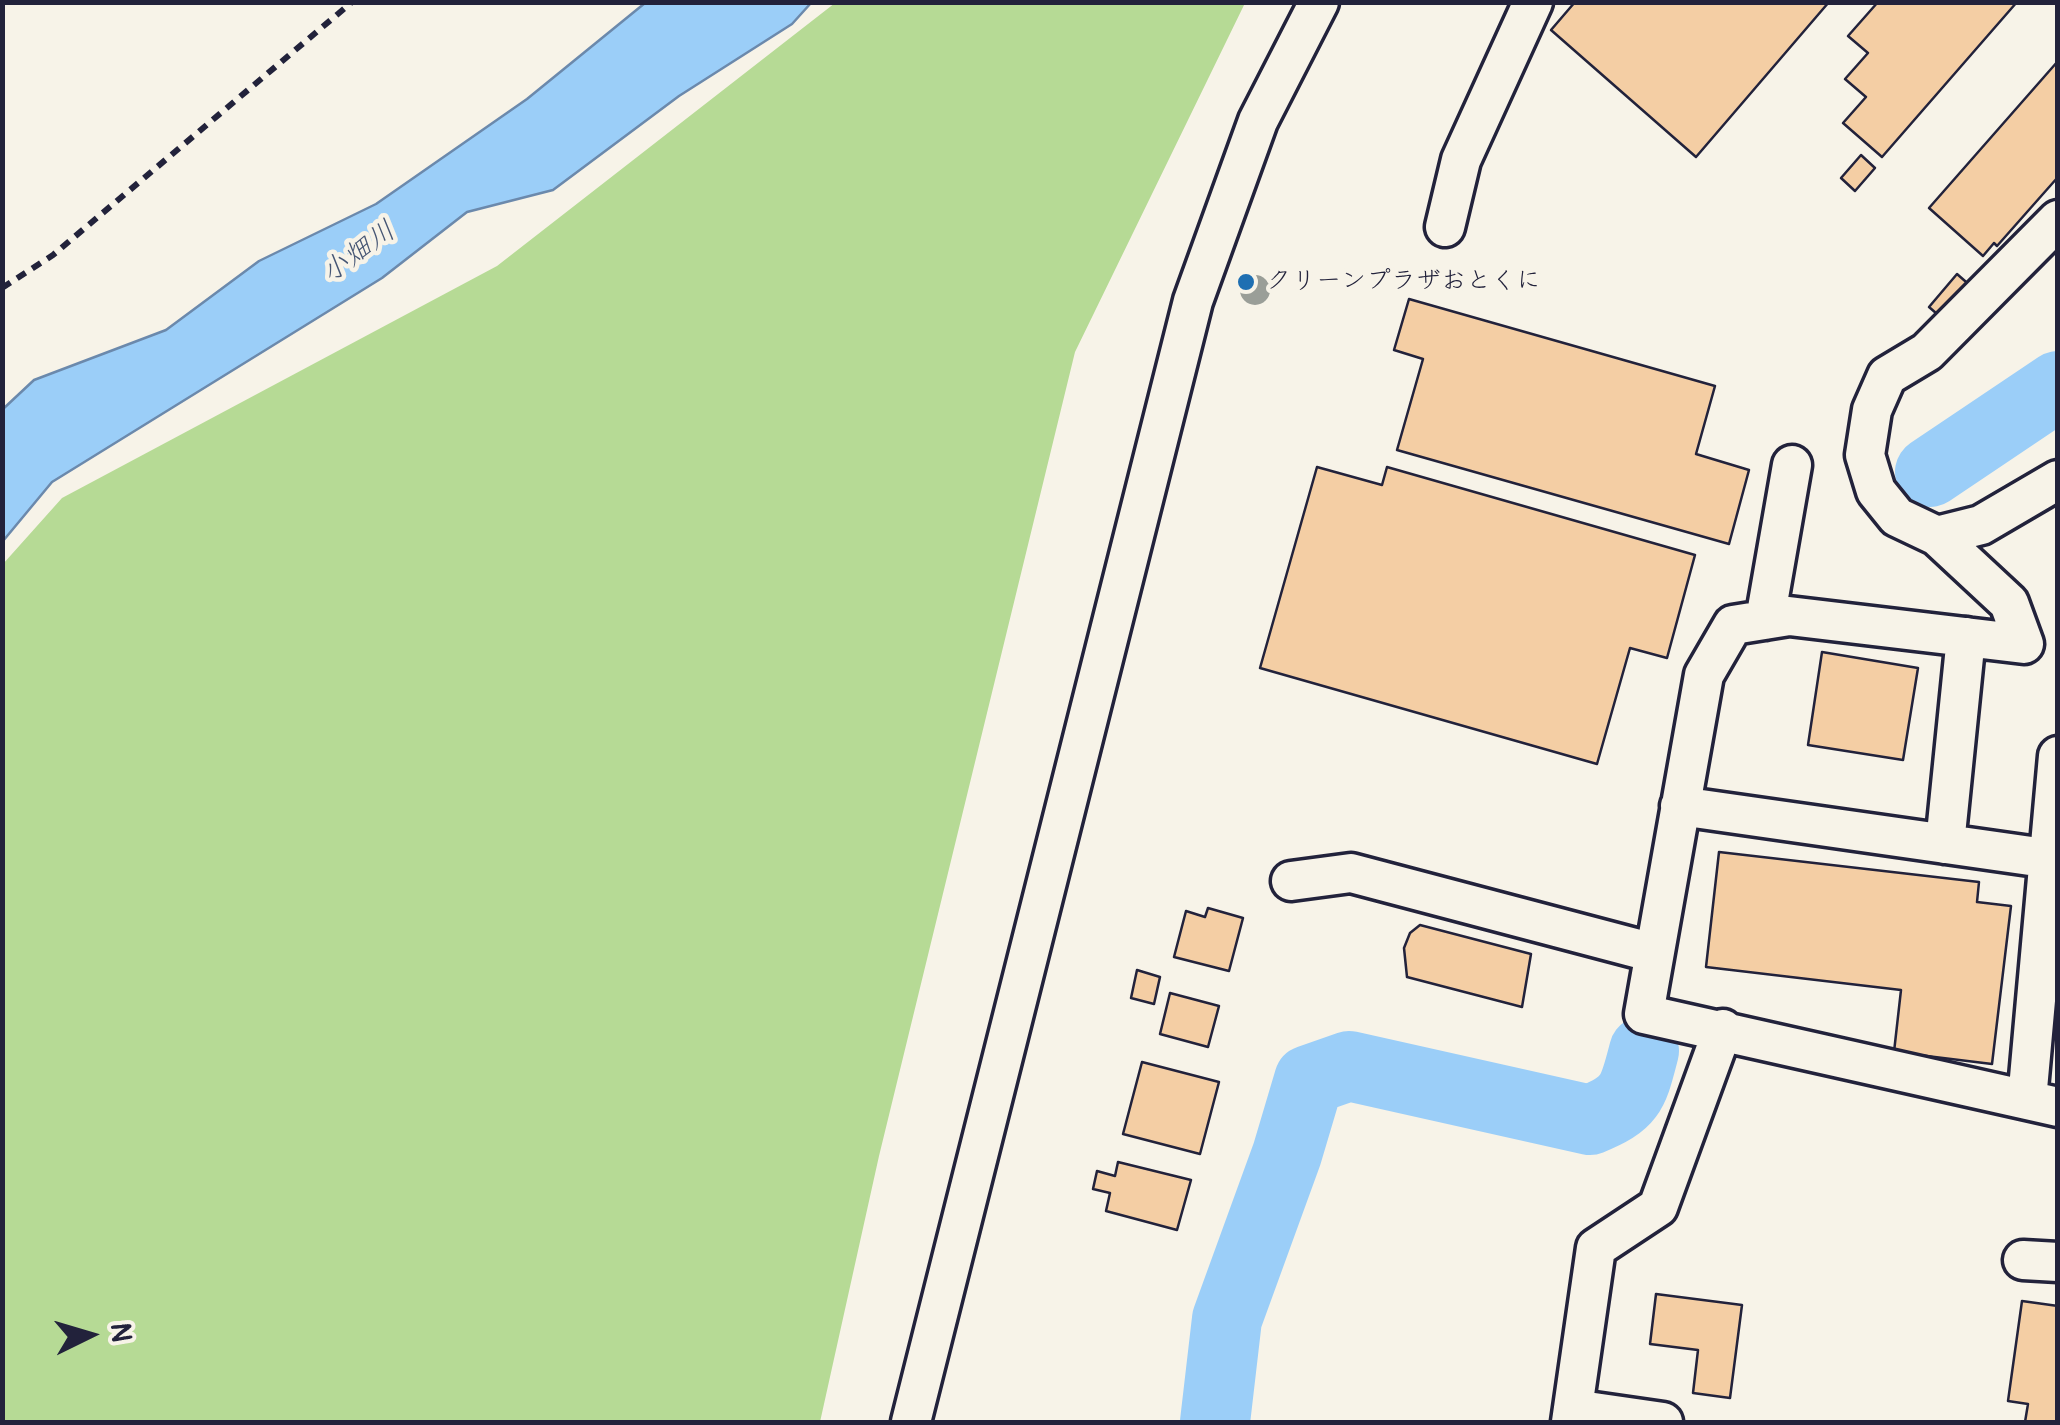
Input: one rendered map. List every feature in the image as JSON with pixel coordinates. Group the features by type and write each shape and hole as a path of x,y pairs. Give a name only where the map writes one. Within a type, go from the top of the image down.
{"street":[{"path":"912,1422 1193,301 1258,121 1319,2"},
{"path":"1444,226 1462,160 1533,2"},
{"path":"2058,220 1927,352 1887,376 1872,410 1866,456 1876,491 1898,517 1937,536 2009,603 2024,644 1789,616 1733,626 1704,675 1644,1014 2042,1103 2058,756"},
{"path":"1765,620 1792,465"},
{"path":"1937,536 1981,525 2058,480"},
{"path":"1945,844 1966,637"},
{"path":"1680,806 2053,859"},
{"path":"1290,881 1352,873 1654,953"},
{"path":"1663,1422 1572,1416 1596,1248 1658,1206 1723,1029"}],"path":[{"path":"2,288 53,256 352,2"}],"green space":[{"path":"835,3 1245,3 1075,352 879,1156 820,1422 3,1422 3,564 62,498 497,266"}],"water":[{"name":"小畑川","path":"645,3 811,3 792,24 679,96 553,190 467,212 382,278 52,482 3,541 3,409 34,380 166,330 259,261 376,204 527,99"}],"building":[{"path":"1575,2 1829,2 1696,157 1551,30"},
{"path":"1878,2 2017,2 1882,157 1843,123 1866,97 1845,79 1868,53 1848,36"},
{"path":"2058,61 2058,177 1997,246 1994,243 1983,256 1929,208"},
{"path":"1861,155 1875,168 1855,191 1841,178"},
{"path":"1957,274 1973,288 1944,320 1929,307"},
{"path":"1409,299 1715,386 1696,454 1749,470 1729,544 1397,450 1423,359 1394,350"},
{"path":"1317,467 1382,485 1387,467 1695,555 1667,658 1630,648 1597,764 1260,668"},
{"path":"1822,652 1918,668 1903,760 1808,745"},
{"path":"1719,852 1979,882 1977,902 2011,906 1992,1064 1894,1052 1901,990 1706,967"},
{"path":"1208,908 1243,918 1229,971 1174,957 1186,911 1205,917"},
{"path":"1420,925 1531,954 1522,1007 1407,977 1404,948 1410,933"},
{"path":"1137,970 1160,977 1154,1004 1131,998"},
{"path":"1170,993 1219,1006 1208,1047 1160,1034"},
{"path":"1142,1062 1219,1082 1200,1154 1123,1134"},
{"path":"1118,1162 1191,1180 1177,1230 1106,1211 1110,1193 1093,1189 1097,1171 1115,1176"},
{"path":"1656,1294 1742,1305 1730,1398 1693,1393 1698,1350 1650,1344"},
{"path":"2022,1301 2058,1306 2058,1422 2025,1422 2028,1404 2008,1401"}],"waterway":[{"path":"1930,472 2058,386"},
{"path":"1215,1422 1227,1319 1287,1154 1309,1080 1349,1066 1590,1120 1615,1108 1629,1095 1644,1051"}],"place":[{"name":"クリーンプラザおとくに","path":"1246,282"}]}
